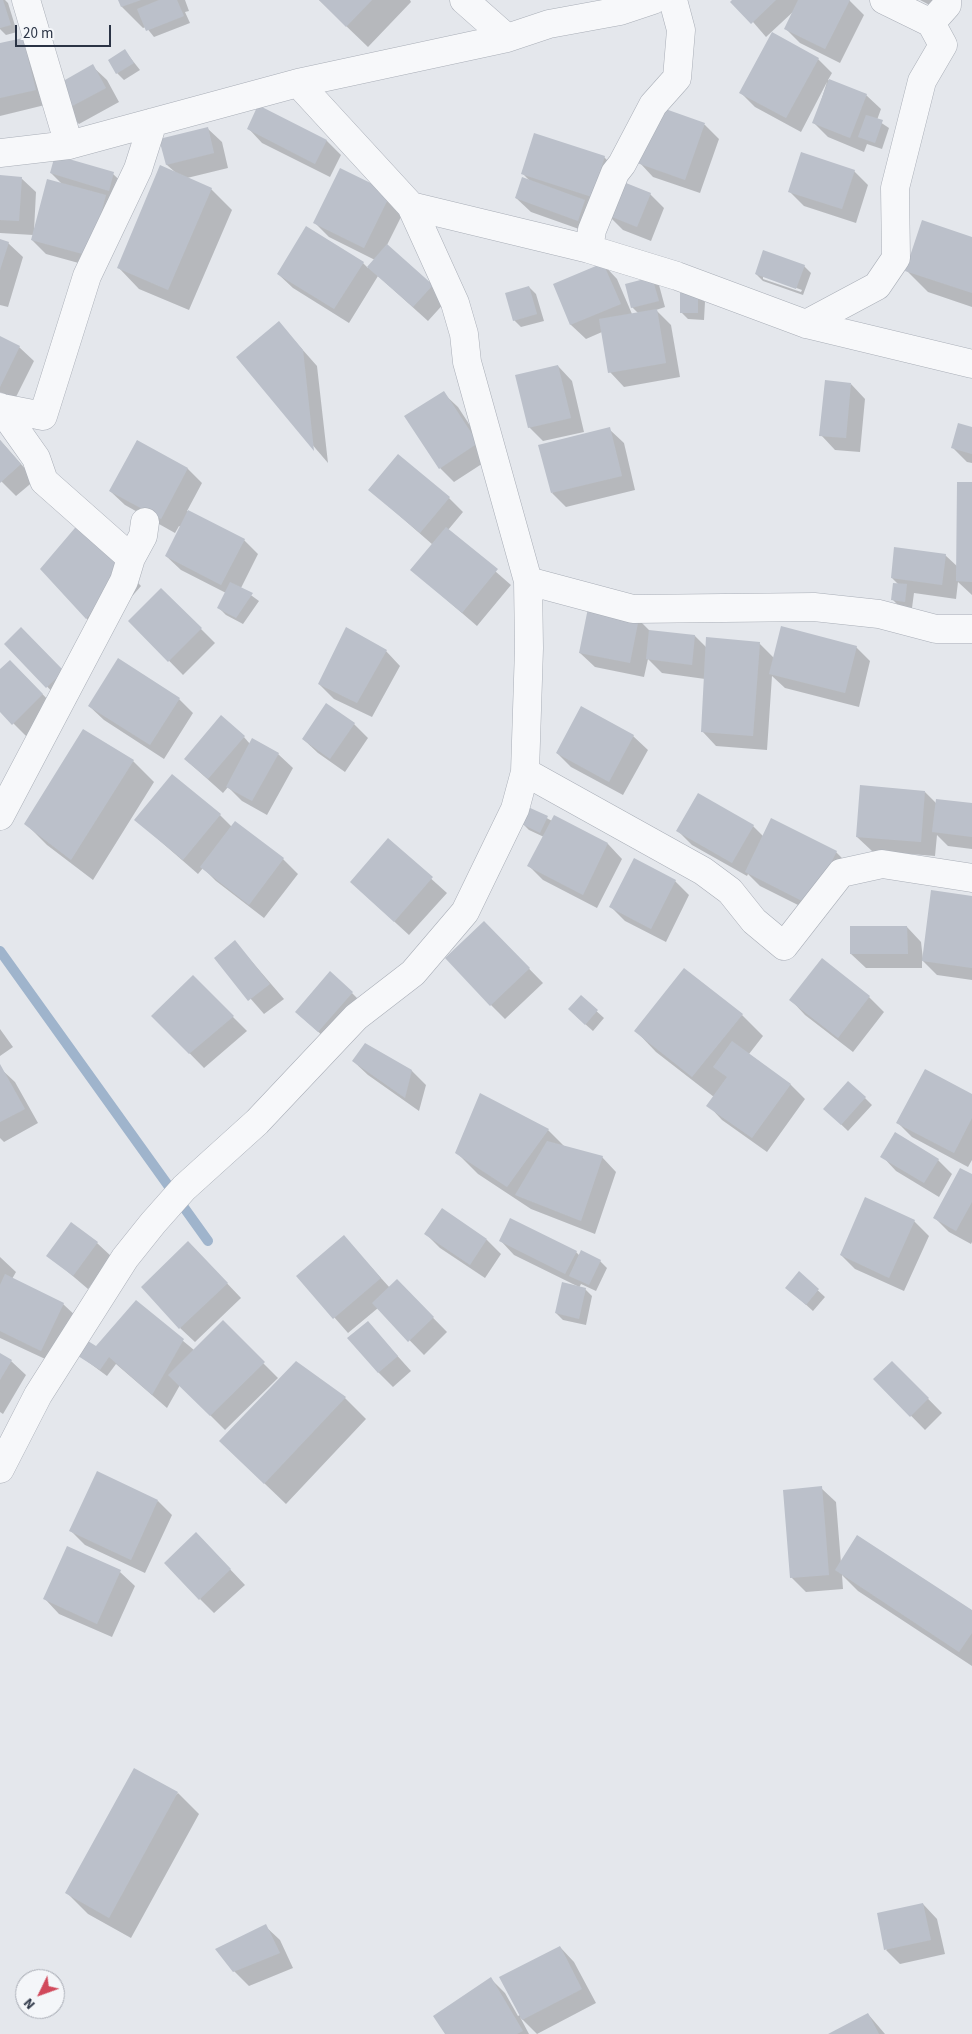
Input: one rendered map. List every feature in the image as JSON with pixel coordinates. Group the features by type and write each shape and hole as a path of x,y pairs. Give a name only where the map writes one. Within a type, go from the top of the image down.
{"street":[{"path":"26,0 69,145"},
{"path":"464,0 507,38"},
{"path":"0,153 69,145 298,83 507,38 549,24 620,11 653,0"},
{"path":"589,249 592,230 614,173 622,164 653,105 676,78 681,30 673,0"},
{"path":"806,324 877,286 896,258 895,188 922,81 942,45 931,23 884,0"},
{"path":"931,23 946,5 947,0"},
{"path":"0,1470 38,1394 125,1258 154,1223 184,1188 257,1122 356,1017 413,973 465,912 516,809 525,772 528,581 466,362 464,334 455,303 412,206 298,83"},
{"path":"1,407 44,416 87,276 138,169 153,122"},
{"path":"412,206 589,249 677,276 806,324 972,364"},
{"path":"1,407 36,458 44,481 132,558"},
{"path":"0,816 124,582 132,558 143,536 145,522"},
{"path":"528,581 633,609 814,607 879,614 936,629 972,629"},
{"path":"525,772 703,872 730,891 754,921 784,946 841,873 882,864 972,878"}],"building":[{"path":"0,0 3,0 11,25 0,28"},
{"path":"118,0 141,0 121,7"},
{"path":"159,0 177,0 184,16 146,31 137,9"},
{"path":"319,0 372,0 346,27"},
{"path":"732,0 776,0 751,24 730,2"},
{"path":"798,0 850,0 825,49 784,29"},
{"path":"772,32 819,58 786,118 739,93"},
{"path":"23,38 36,90 0,98 0,43"},
{"path":"125,49 134,63 116,74 108,60"},
{"path":"93,64 106,88 63,111 51,88"},
{"path":"829,79 867,94 850,138 812,123"},
{"path":"258,105 327,140 315,164 247,129"},
{"path":"657,106 705,123 685,180 637,163"},
{"path":"866,115 883,120 875,143 858,137"},
{"path":"208,127 214,153 166,165 159,139"},
{"path":"534,133 605,156 592,197 521,174"},
{"path":"801,152 855,170 842,209 788,192"},
{"path":"55,155 114,172 109,191 50,173"},
{"path":"160,165 212,188 168,290 117,268"},
{"path":"340,168 391,193 364,248 313,223"},
{"path":"0,175 22,177 19,221 0,220"},
{"path":"522,177 585,200 578,221 515,198"},
{"path":"47,179 106,195 90,256 31,240"},
{"path":"621,181 651,193 637,227 607,215"},
{"path":"922,220 972,237 972,293 905,271"},
{"path":"306,226 364,262 334,309 277,274"},
{"path":"0,239 9,242 0,270"},
{"path":"387,244 433,285 413,307 367,267"},
{"path":"763,250 805,265 796,289 755,274"},
{"path":"603,263 621,304 570,325 553,284"},
{"path":"652,277 659,301 631,308 625,284"},
{"path":"529,286 537,314 513,321 505,293"},
{"path":"680,293 698,293 698,313 680,313"},
{"path":"657,309 666,363 608,373 599,319"},
{"path":"279,321 303,350 314,451 236,357"},
{"path":"0,336 20,346 0,387"},
{"path":"558,365 571,418 528,428 515,375"},
{"path":"825,380 851,383 846,438 819,436"},
{"path":"444,391 478,443 439,469 404,416"},
{"path":"958,423 972,427 972,454 951,448"},
{"path":"610,427 622,476 551,493 538,445"},
{"path":"0,440 21,464 0,483"},
{"path":"137,440 188,468 161,519 109,491"},
{"path":"398,454 450,497 420,533 368,490"},
{"path":"957,482 972,482 972,582 956,581"},
{"path":"188,510 245,539 221,585 165,556"},
{"path":"80,522 127,570 86,619 40,569"},
{"path":"446,527 498,569 462,613 410,570"},
{"path":"894,547 946,554 942,585 891,578"},
{"path":"230,582 253,593 236,618 217,608"},
{"path":"893,583 907,584 905,602 891,600"},
{"path":"161,588 202,628 168,662 128,621"},
{"path":"588,608 639,618 630,663 579,653"},
{"path":"781,626 857,646 845,693 769,674"},
{"path":"21,627 64,671 46,688 4,644"},
{"path":"346,627 387,650 357,703 318,684"},
{"path":"649,630 695,635 692,665 646,659"},
{"path":"706,637 760,642 753,736 701,732"},
{"path":"118,658 180,698 150,745 88,706"},
{"path":"10,660 43,694 12,725 0,712 0,669"},
{"path":"326,703 355,723 330,759 302,739"},
{"path":"581,706 634,735 609,782 556,753"},
{"path":"221,715 245,736 208,779 184,759"},
{"path":"83,729 134,760 71,860 24,824"},
{"path":"252,738 279,753 252,801 226,787"},
{"path":"172,774 221,814 183,860 134,820"},
{"path":"860,785 925,791 921,842 856,837"},
{"path":"698,793 754,825 732,863 676,831"},
{"path":"936,799 972,803 972,837 932,832"},
{"path":"528,807 548,816 540,833 520,823"},
{"path":"554,815 608,843 583,895 527,866"},
{"path":"771,818 837,851 810,905 745,872"},
{"path":"235,821 284,858 249,905 200,867"},
{"path":"388,838 433,877 394,922 350,882"},
{"path":"634,858 676,880 651,929 609,907"},
{"path":"931,890 972,896 972,968 922,961"},
{"path":"484,921 530,968 490,1006 445,958"},
{"path":"850,926 907,926 908,954 850,954"},
{"path":"235,940 270,984 248,1001 214,958"},
{"path":"822,958 870,996 838,1038 789,1000"},
{"path":"684,968 743,1014 692,1077 634,1031"},
{"path":"330,971 353,992 318,1032 295,1012"},
{"path":"193,975 234,1016 189,1054 151,1016"},
{"path":"581,995 598,1010 585,1025 568,1009"},
{"path":"732,1041 791,1084 752,1138 706,1106 727,1077 713,1067"},
{"path":"365,1043 412,1070 405,1098 352,1061"},
{"path":"0,1064 25,1109 0,1122"},
{"path":"925,1069 972,1094 972,1118 954,1153 896,1123"},
{"path":"848,1081 866,1097 841,1125 823,1109"},
{"path":"480,1093 549,1129 507,1187 455,1153"},
{"path":"895,1132 939,1159 924,1183 880,1157"},
{"path":"547,1141 603,1156 581,1221 515,1195"},
{"path":"960,1168 972,1174 972,1202 956,1231 933,1218"},
{"path":"865,1197 915,1220 889,1278 840,1255"},
{"path":"442,1208 487,1239 470,1265 424,1234"},
{"path":"510,1218 577,1251 565,1274 499,1241"},
{"path":"71,1222 98,1242 73,1276 46,1256"},
{"path":"344,1235 381,1278 333,1319 296,1276"},
{"path":"188,1241 228,1283 179,1329 141,1287"},
{"path":"581,1250 601,1260 589,1285 569,1276"},
{"path":"799,1271 819,1289 806,1305 785,1288"},
{"path":"5,1274 64,1303 41,1351 0,1331 0,1285"},
{"path":"397,1279 434,1317 408,1342 372,1303"},
{"path":"562,1282 586,1288 579,1319 555,1313"},
{"path":"136,1300 184,1339 152,1395 109,1357 100,1370 78,1356 88,1341 96,1346"},
{"path":"223,1320 265,1362 210,1416 168,1375"},
{"path":"368,1321 398,1356 378,1373 347,1338"},
{"path":"0,1353 12,1360 0,1380"},
{"path":"296,1361 346,1397 264,1484 219,1441"},
{"path":"892,1361 929,1398 910,1417 873,1379"},
{"path":"97,1471 158,1500 131,1560 69,1531"},
{"path":"822,1486 829,1575 790,1578 783,1490"},
{"path":"196,1532 231,1569 199,1600 164,1563"},
{"path":"857,1535 972,1610 972,1633 959,1652 835,1570"},
{"path":"67,1546 121,1570 97,1624 43,1599"},
{"path":"134,1768 178,1792 109,1918 65,1893"},
{"path":"923,1903 931,1940 884,1950 877,1913"},
{"path":"266,1924 280,1953 233,1972 215,1949"},
{"path":"560,1946 582,1989 522,2020 499,1977"},
{"path":"491,1977 523,2031 517,2034 445,2034 433,2016"},
{"path":"868,2013 879,2034 828,2034"}],"waterway":[{"path":"0,951 208,1241"}]}
